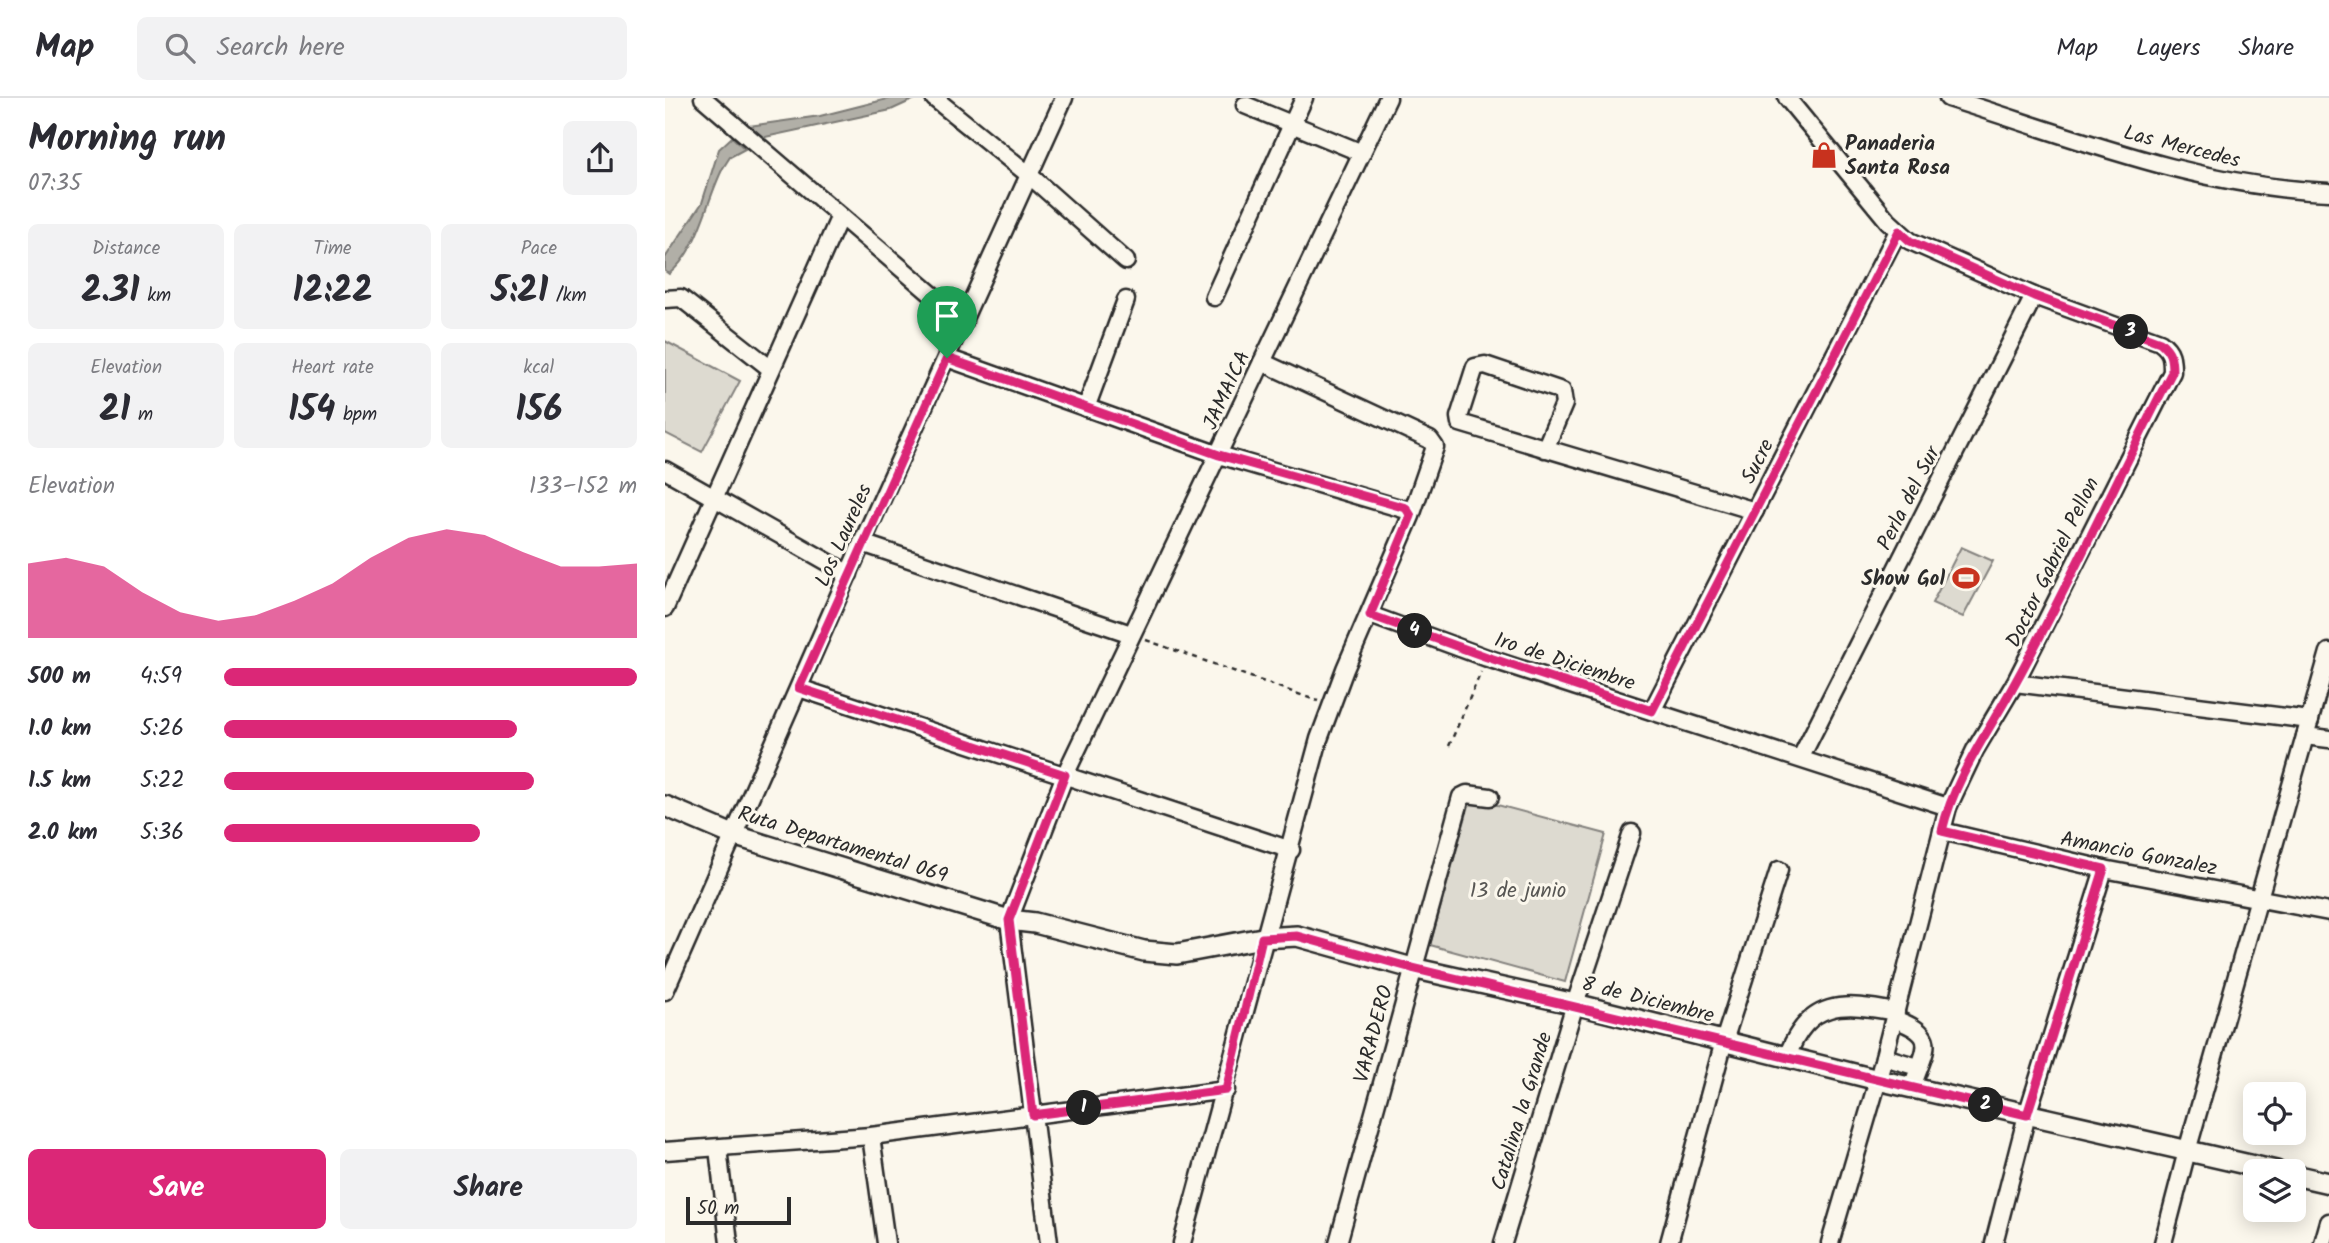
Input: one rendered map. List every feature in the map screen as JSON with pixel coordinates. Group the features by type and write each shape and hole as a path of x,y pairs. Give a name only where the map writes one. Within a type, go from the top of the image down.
{"main road":[{"name":"Ruta Departamental 069","path":"665,806 733,835 1009,920"},
{"name":"8 de Diciembre","path":"1009,920 1035,923 1144,951 1177,954 1209,951 1262,938 1297,936 1412,968 1575,1004 1878,1080 2243,1164"},
{"path":"2306,1178 2329,1183"}],"street":[{"path":"703,98 964,322"},
{"name":"Los Laureles","path":"665,991 862,543 1064,98"},
{"path":"1214,297 1304,98"},
{"name":"JAMAICA","path":"1009,920 1065,775 1388,98"},
{"name":"Doctor Gabriel Pellon","path":"1787,98 1910,241 2034,296 2160,342 2169,349 2172,372 2015,683 1975,750 1948,807 1878,1080 1830,1243"},
{"name":"Las Mercedes","path":"1948,98 2176,170 2289,190 2329,192"},
{"path":"939,102 1028,174 1126,261"},
{"path":"1245,105 1362,153"},
{"path":"665,608 841,216"},
{"name":"Sucre","path":"1652,711 1899,231"},
{"name":"Perla del Sur","path":"1801,757 2034,296"},
{"path":"665,299 681,298 771,369"},
{"path":"1086,408 1126,300"},
{"path":"947,358 1219,455 1411,511"},
{"path":"1182,1243 1226,1090 1262,938 1291,850 1319,739 1411,516 1435,447 1433,442 1262,362"},
{"path":"1545,449 1564,404 1562,391 1485,365 1475,367 1459,417 1460,423 1545,449 1755,511"},
{"path":"665,470 849,574"},
{"path":"862,543 1131,634"},
{"name":"1ro de Diciembre","path":"1370,615 1487,657 1948,807"},
{"path":"2163,1243 2329,652"},
{"path":"2015,683 2308,728 2329,739"},
{"path":"799,688 1291,850"},
{"name":"VARADERO","path":"1338,1243 1461,797 1467,794 1490,797"},
{"name":"Amancio Gonzalez","path":"1942,831 2104,869 2329,912"},
{"name":"Catalina la Grande","path":"1503,1243 1575,1004 1633,833"},
{"path":"1994,1243 2027,1115 2104,869"},
{"path":"1669,1243 1724,1041 1779,870"},
{"path":"1009,920 1049,1243"},
{"path":"1787,1057 1794,1038 1816,1013 1838,1005 1859,1005 1895,1016 1916,1027 1925,1037 1926,1048 1912,1088"},
{"path":"1884,1057 1918,1067"},
{"path":"665,1151 871,1136 1226,1090"},
{"path":"871,1136 886,1243"},
{"path":"718,1148 729,1243"},
{"path":"2323,1243 2329,1222"}],"path":[{"path":"1131,634 1331,706"},
{"path":"1449,746 1487,657"}],"green space":[{"path":"665,341 740,381 702,452 665,433"},
{"path":"1961,547 1993,561 1963,617 1932,603"},
{"name":"13 de junio","path":"1471,798 1606,834 1565,982 1430,945"}],"shaded area":[{"path":"891,98 917,98 891,110 761,138 749,126 820,116"},
{"path":"732,137 745,149 730,157 723,168 695,239 688,252 669,274 665,271 665,258 702,203 719,149"}],"place":[{"name":"Panaderia Santa Rosa","path":"1824,155"},
{"name":"Show Gol","path":"1966,578"}],"route":[{"path":"1899,231 1910,241 2034,296 2160,342 2169,349 2172,372 2015,683 1975,750 1948,807 1942,831 2104,869 2027,1115 1575,1004 1412,968 1297,936 1282,935 1262,938 1226,1090 1033,1115 1009,920 1065,775 799,688 947,358 1219,455 1406,508 1411,511 1411,516 1370,615 1652,711 1899,231"}]}
